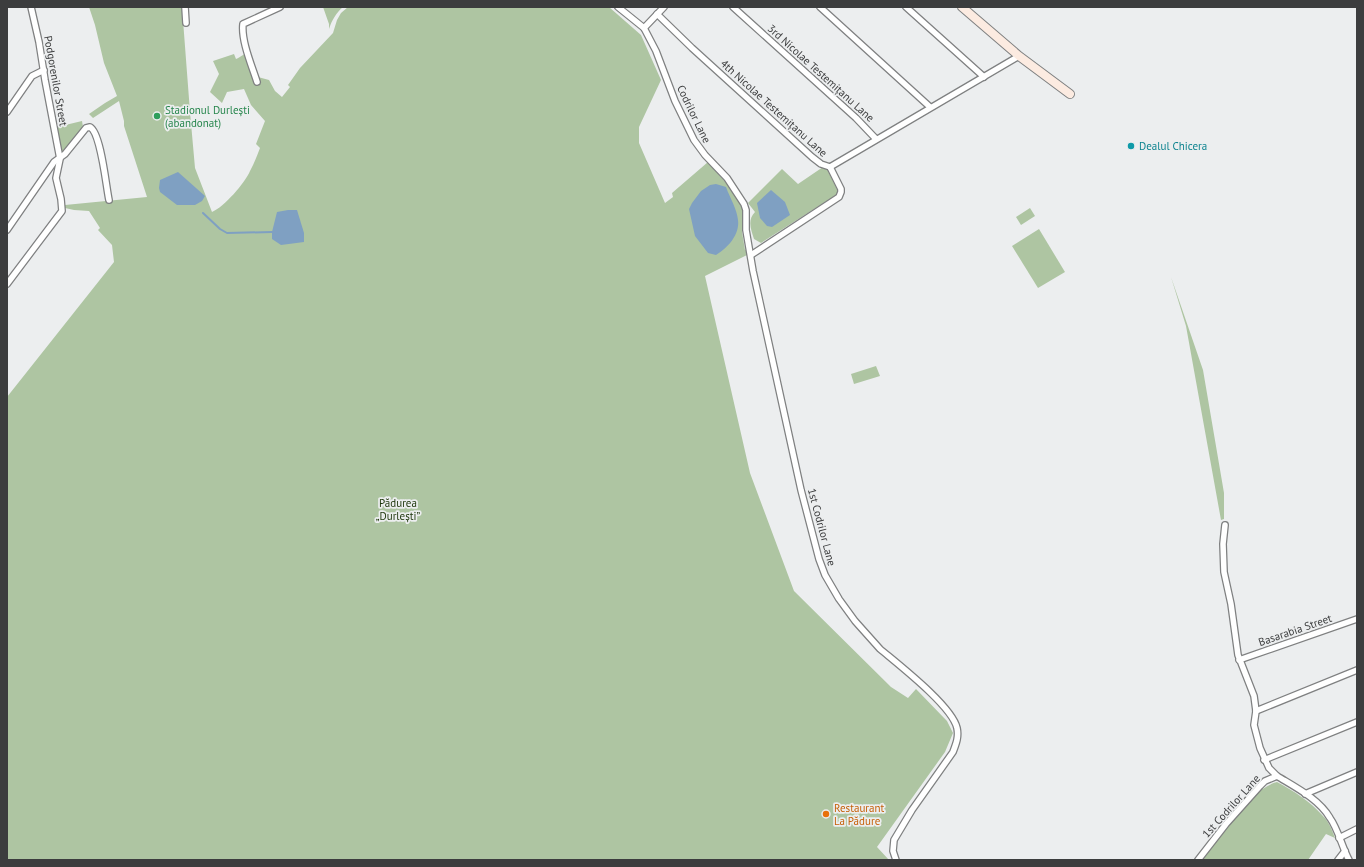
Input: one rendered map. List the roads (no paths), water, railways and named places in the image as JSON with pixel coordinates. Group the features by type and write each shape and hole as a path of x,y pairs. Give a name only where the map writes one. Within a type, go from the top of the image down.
{"street":[{"name":"Podgorenilor Street","path":"31,7 39,42 60,159"},
{"path":"185,7 186,23"},
{"path":"257,82 248,56 244,39 243,24 280,7"},
{"name":"Codrilor Lane","path":"618,7 644,28 656,51 675,101 694,140 705,155 727,178 744,204 746,210 746,230 751,255"},
{"path":"644,28 664,7"},
{"name":"3rd Nicolae Testemițanu Lane","path":"733,7 856,118 876,139"},
{"path":"820,7 930,107"},
{"path":"906,7 984,77"},
{"path":"962,7 1019,56 1070,94"},
{"name":"4th Nicolae Testemițanu Lane","path":"657,14 812,158 821,164 830,167 841,189 839,197 751,255"},
{"path":"830,167 1019,56"},
{"path":"7,112 32,76 44,70"},
{"name":"Podgorenilor Street","path":"7,230 54,162 60,159 86,128 93,128 97,136 109,200"},
{"path":"7,284 62,211 56,178 60,159"},
{"name":"1st Codrilor Lane","path":"751,255 753,271 801,490 819,559 825,575 839,599 855,621 880,649 944,706 958,730 957,743 953,752 912,810 894,840 893,851 896,860"},
{"path":"1225,525 1223,544 1224,572 1231,604 1236,647 1239,660 1253,690 1256,711 1254,725 1264,760 1277,776"},
{"name":"Basarabia Street","path":"1239,660 1357,619"},
{"path":"1256,711 1357,670"},
{"path":"1264,760 1357,722"},
{"path":"1305,794 1357,772"},
{"name":"1st Codrilor Lane","path":"1198,860 1226,824 1260,786 1265,781 1277,776 1305,794 1327,813 1349,860"},
{"path":"1339,838 1357,829"},
{"path":"1338,860 1344,851"}],"water":[{"path":"178,172 205,196 202,201 195,205 177,205 160,192 160,180"},
{"path":"716,184 726,187 736,212 738,225 735,235 729,245 716,255 708,253 695,236 689,209 701,191 710,185"},
{"path":"771,190 785,202 790,215 772,227 767,226 760,218 757,203"},
{"path":"297,210 304,233 304,242 281,245 272,239 272,232 277,212"}],"waterway":[{"path":"203,213 220,229 227,233 272,232"}],"place":[{"name":"Stadionul Durlești (abandonat)","path":"157,116"},
{"name":"Dealul Chicera","path":"1131,146"},
{"name":"Restaurant La Pădure","path":"826,814"}],"park label":[{"name":"Pădurea „Durlești”","path":"398,509"}]}
